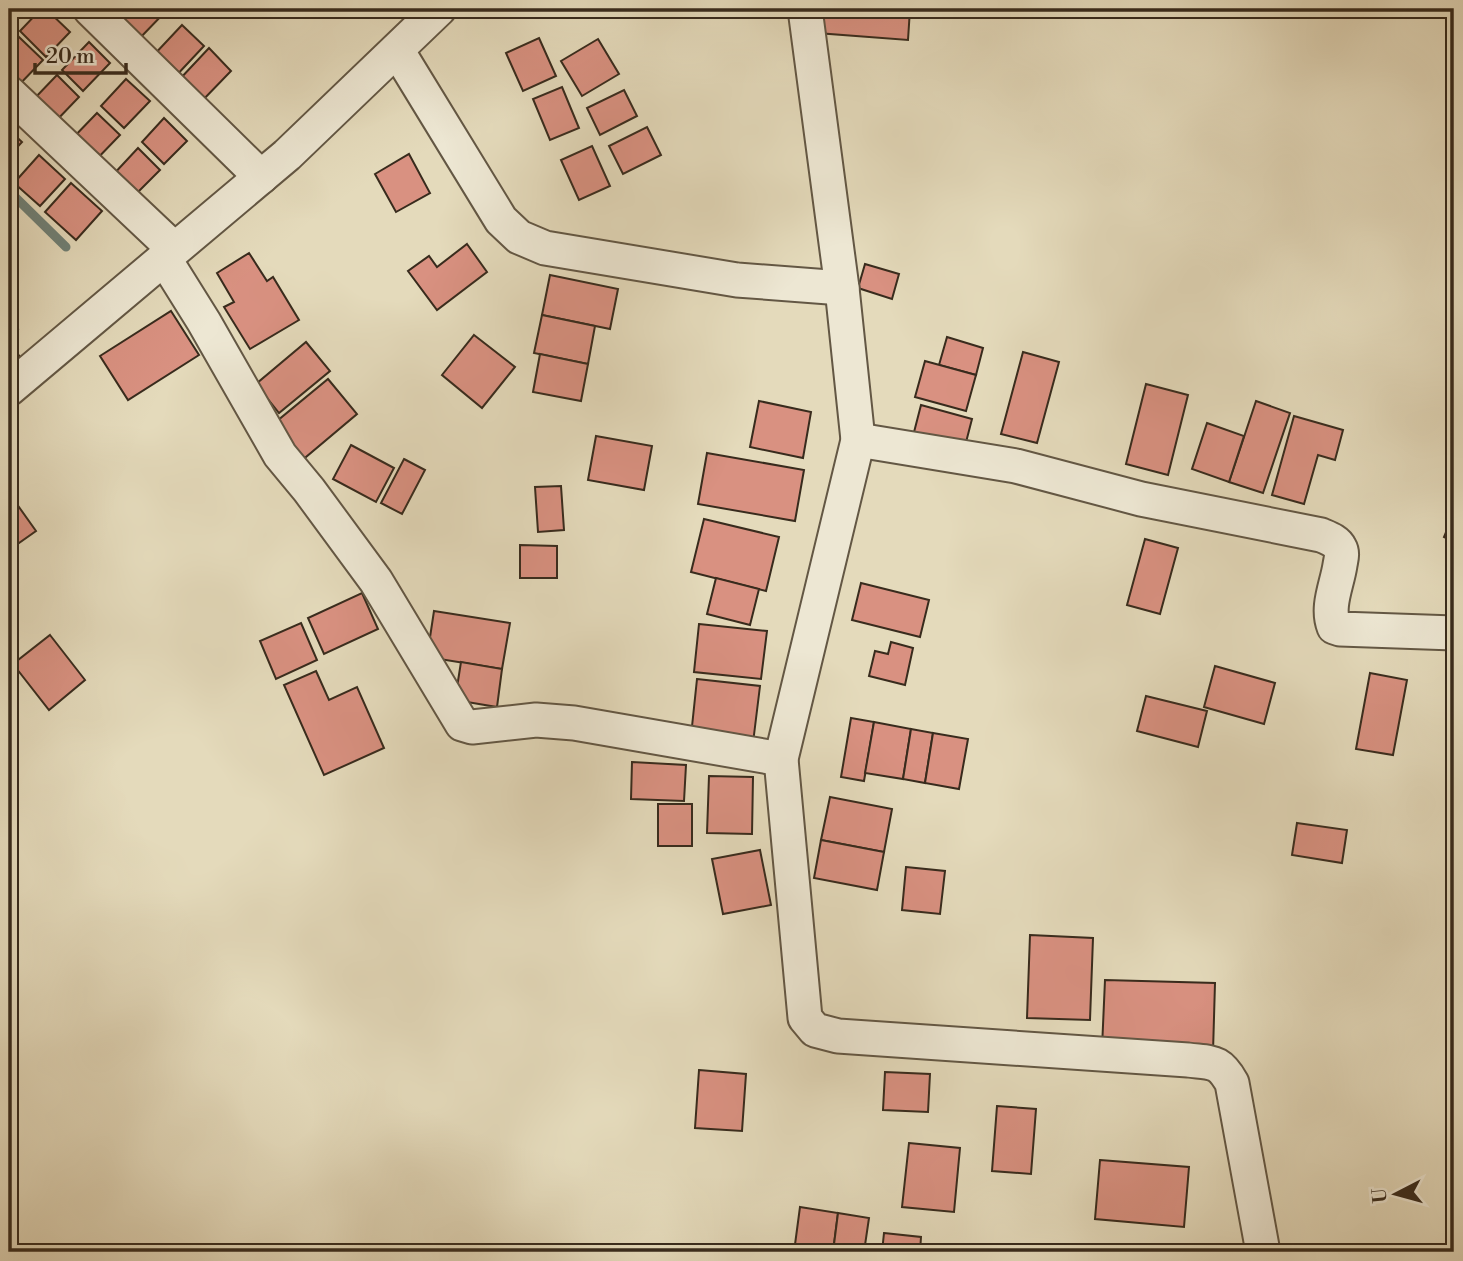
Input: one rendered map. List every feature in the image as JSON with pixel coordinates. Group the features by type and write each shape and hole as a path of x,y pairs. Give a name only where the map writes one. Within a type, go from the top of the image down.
{"street":[{"path":"90,9 261,177"},
{"path":"9,389 287,155 439,9"},
{"path":"805,9 842,288 858,440 780,759 805,1018 815,1030 838,1036 1188,1060 1212,1063 1224,1068 1232,1083 1263,1252"},
{"path":"397,50 501,220 519,237 545,248 737,280 842,288"},
{"path":"9,93 169,254 204,322 280,455 376,581 462,724 472,727 536,720 574,723 780,759"},
{"path":"858,440 1016,466 1141,499 1321,535 1339,545 1342,552 1330,607 1334,627 1454,633"}],"building":[{"path":"41,9 46,9 70,32 46,57 20,31"},
{"path":"126,9 167,10 137,41 115,20"},
{"path":"818,9 910,9 908,40 817,33"},
{"path":"182,25 204,46 173,79 151,58"},
{"path":"19,37 43,60 16,88 9,81 9,47"},
{"path":"539,38 556,76 523,91 506,53"},
{"path":"598,39 619,74 582,96 561,61"},
{"path":"89,42 110,63 83,91 62,70"},
{"path":"209,48 231,71 200,103 178,81"},
{"path":"57,75 79,97 54,123 32,101"},
{"path":"126,79 150,101 124,128 101,106"},
{"path":"562,87 579,128 550,140 533,99"},
{"path":"624,90 637,116 600,135 587,108"},
{"path":"97,113 120,135 91,165 68,143"},
{"path":"164,118 187,141 164,164 142,142"},
{"path":"647,127 661,155 623,174 609,146"},
{"path":"9,130 22,142 9,156"},
{"path":"592,146 610,186 579,200 561,160"},
{"path":"138,148 160,170 132,198 111,177"},
{"path":"409,154 430,193 396,212 375,174"},
{"path":"39,155 65,179 40,206 14,183"},
{"path":"71,183 102,211 76,240 45,212"},
{"path":"467,244 487,272 437,310 408,271 429,256 437,267"},
{"path":"249,253 267,281 273,277 299,320 250,349 224,307 234,302 217,273"},
{"path":"865,264 899,274 892,299 858,288"},
{"path":"550,275 618,289 610,329 542,315"},
{"path":"171,311 199,355 128,400 100,356"},
{"path":"542,315 595,326 588,364 534,353"},
{"path":"9,316 18,329 9,336"},
{"path":"474,335 515,367 482,408 442,375"},
{"path":"947,337 983,348 976,375 939,365"},
{"path":"9,342 23,361 9,371"},
{"path":"306,342 330,371 279,413 256,384"},
{"path":"1023,352 1059,362 1037,443 1001,434"},
{"path":"540,354 588,364 581,401 533,392"},
{"path":"925,361 976,375 966,411 915,397"},
{"path":"328,379 357,414 300,462 271,426"},
{"path":"1146,384 1188,395 1168,475 1126,464"},
{"path":"759,401 811,412 803,458 750,447"},
{"path":"1256,401 1290,413 1263,493 1229,482"},
{"path":"921,405 972,419 964,450 913,436"},
{"path":"1294,416 1343,430 1335,460 1318,455 1304,504 1272,495"},
{"path":"1207,423 1244,436 1229,482 1192,469"},
{"path":"596,436 652,446 644,490 588,480"},
{"path":"351,445 394,468 376,502 333,479"},
{"path":"707,453 804,470 795,521 698,504"},
{"path":"404,459 425,470 402,514 381,503"},
{"path":"561,486 564,530 538,532 535,487"},
{"path":"9,493 36,531 9,550"},
{"path":"1454,513 1454,542 1444,537"},
{"path":"704,519 779,537 766,591 691,572"},
{"path":"1145,539 1178,548 1160,614 1127,605"},
{"path":"520,545 557,546 557,578 520,578"},
{"path":"716,578 759,589 750,625 707,614"},
{"path":"861,583 929,600 920,637 852,620"},
{"path":"362,593 378,629 324,654 308,618"},
{"path":"434,611 510,623 502,669 427,657"},
{"path":"301,623 317,660 276,679 260,641"},
{"path":"699,624 767,631 761,679 694,672"},
{"path":"50,635 85,680 49,710 13,664"},
{"path":"891,642 913,648 905,685 869,676 875,651 888,654"},
{"path":"461,662 502,669 497,707 455,700"},
{"path":"1215,666 1275,683 1264,724 1204,707"},
{"path":"316,671 329,700 357,687 384,748 324,775 284,685"},
{"path":"1370,673 1407,680 1393,755 1356,749"},
{"path":"697,679 760,686 753,743 691,736"},
{"path":"1146,696 1207,711 1198,747 1137,731"},
{"path":"851,718 874,722 864,781 841,777"},
{"path":"874,722 911,729 903,779 865,773"},
{"path":"911,729 933,733 925,783 903,779"},
{"path":"933,733 968,739 959,789 925,783"},
{"path":"632,762 686,765 684,801 631,799"},
{"path":"709,776 753,777 752,834 707,833"},
{"path":"830,797 892,809 884,852 821,840"},
{"path":"658,804 692,804 692,846 658,846"},
{"path":"1297,823 1347,830 1342,863 1292,855"},
{"path":"821,840 884,852 877,890 814,878"},
{"path":"760,850 771,905 723,914 712,859"},
{"path":"906,867 945,871 940,914 902,910"},
{"path":"1030,935 1093,938 1090,1020 1027,1018"},
{"path":"1105,980 1215,983 1213,1052 1102,1048"},
{"path":"699,1070 746,1074 742,1131 695,1128"},
{"path":"885,1072 930,1074 928,1112 883,1110"},
{"path":"997,1106 1036,1109 1031,1174 992,1171"},
{"path":"909,1143 960,1148 954,1212 902,1207"},
{"path":"1100,1160 1189,1167 1184,1227 1095,1219"},
{"path":"800,1207 838,1213 833,1252 794,1252"},
{"path":"838,1213 869,1218 864,1252 833,1252"},
{"path":"884,1233 921,1237 920,1252 882,1252"}],"waterway":[{"path":"9,191 66,247"}]}
